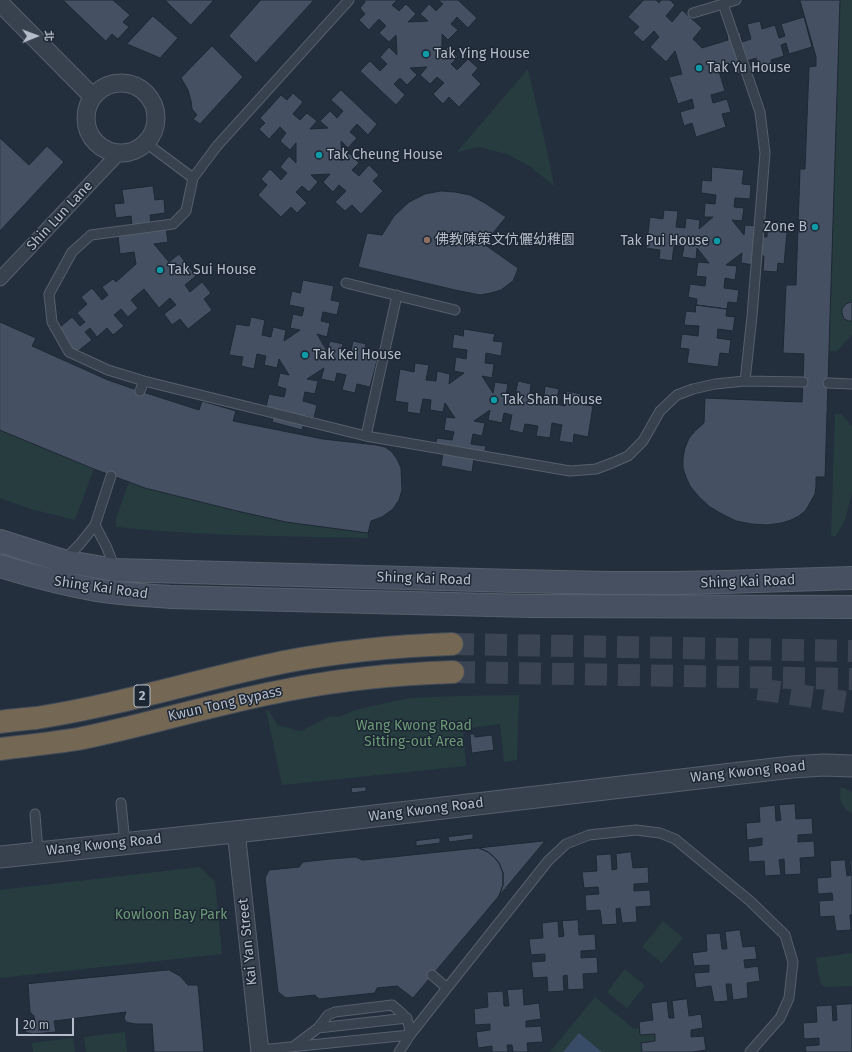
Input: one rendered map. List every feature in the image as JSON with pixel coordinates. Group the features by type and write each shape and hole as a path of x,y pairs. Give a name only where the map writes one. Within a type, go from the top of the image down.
{"highway":[{"name":"Kwun Tong Bypass","path":"0,722 36,718 73,711 322,655 365,649 452,644"},
{"name":"Kwun Tong Bypass","path":"0,750 80,738 289,689 373,677 414,673 453,672"}],"main road":[{"name":"Shing Kai Road","path":"0,541 63,561 115,570 630,583 852,578"},
{"name":"Shing Kai Road","path":"0,566 58,582 97,590 170,597 531,606 852,608"}],"street":[{"path":"0,3 93,97"},
{"path":"123,82 134,85 144,91 152,99 156,110 156,122 153,133 146,143 137,150 126,153 115,153 104,148 95,141 88,130 86,119 88,107 93,97 101,88 123,82"},
{"name":"Shin Lun Lane","path":"0,279 119,152"},
{"name":"Wang Kwong Road","path":"0,856 236,832 784,768 824,764 852,766"},
{"name":"Kai Yan Street","path":"236,832 260,1051"}],"lane":[{"path":"349,0 217,146 192,178 186,211 173,224 91,235 72,252 49,294 52,322 69,352 108,370 144,381 366,436 570,472 596,469 628,456 643,441 660,411 677,395 693,389 715,384 745,381 803,382"},
{"path":"693,13 736,0"},
{"path":"723,4 760,112 764,152 752,316 745,381"},
{"path":"146,143 192,178"},
{"path":"346,283 455,310"},
{"path":"366,436 397,295"},
{"path":"140,390 144,381"},
{"path":"828,383 852,384"},
{"path":"63,561 80,544 95,525 111,476"},
{"path":"95,525 109,553 115,570"},
{"path":"121,803 125,843"},
{"path":"35,814 38,852"},
{"path":"399,1052 410,1035 548,861 566,844 589,835 636,830 660,833 675,839 750,901 785,935 793,962 790,998 780,1018 750,1052"},
{"path":"432,975 447,988"},
{"path":"293,1047 318,1028 328,1015 335,1012 392,1005 407,1018 410,1025 410,1035"},
{"path":"318,1028 407,1018"},
{"path":"260,1051 410,1035"}],"green space":[{"path":"840,0 852,0 852,335 837,351 829,351"},
{"path":"528,69 554,186 531,167 507,154 479,147 457,152"},
{"path":"835,414 841,414 852,426 852,493 845,520 836,536 831,536"},
{"path":"0,430 94,469 75,520 31,509 0,498"},
{"path":"129,482 237,511 286,522 368,533 368,538 210,534 116,527 116,518"},
{"name":"Wang Kwong Road Sitting-out Area","path":"519,695 517,760 504,762 500,724 463,729 466,766 282,785 266,710 269,711 278,726 301,731 330,716 339,717 355,710 409,698"},
{"path":"841,787 852,792 852,813 845,808 841,802"},
{"name":"Kowloon Bay Park","path":"200,867 215,882 222,954 0,978 0,890"},
{"path":"663,921 683,938 662,963 642,947"},
{"path":"852,953 852,986 827,987 822,985 820,982 816,958"},
{"path":"625,969 645,986 627,1008 607,992"},
{"path":"595,997 634,1029 639,1028 640,1035 655,1034 655,1041 641,1043 642,1052 550,1052"},
{"path":"125,1032 127,1052 86,1052 84,1037"},
{"path":"73,1038 75,1052 33,1052 32,1043"}],"water":[{"path":"579,1033 602,1052 563,1052"}],"building":[{"path":"63,0 113,0 130,15 123,22 129,27 118,39 112,34 106,41"},
{"path":"165,0 214,0 191,25"},
{"path":"261,0 314,0 256,63 229,36"},
{"name":"Tak Ying House","path":"363,0 397,0 392,5 399,11 406,4 416,14 408,22 428,21 420,14 429,4 436,11 443,4 438,0 458,0 477,18 468,28 457,17 451,24 458,30 448,40 442,34 442,53 448,47 458,57 451,64 457,70 468,59 478,68 472,75 481,84 459,107 449,97 443,104 433,94 444,83 437,77 430,84 420,75 427,67 410,68 417,75 407,85 400,78 394,84 405,95 396,105 360,71 370,61 380,71 387,64 380,57 389,47 397,55 396,35 389,42 379,33 386,26 379,19 369,30 359,20 365,14 360,8 365,2"},
{"name":"Tak Yu House","path":"644,0 656,0 659,3 661,0 670,0 675,5 666,16 672,22 682,10 702,28 693,39 702,48 728,40 727,36 740,32 742,42 751,39 747,24 760,21 762,29 775,25 779,38 785,36 781,24 804,17 812,47 789,54 786,43 781,45 784,56 771,60 773,68 760,72 756,58 747,61 750,70 737,74 734,63 718,68 725,91 711,95 713,103 727,99 731,112 722,114 726,127 696,137 692,123 684,126 680,112 694,108 692,99 678,104 669,77 682,74 675,51 666,62 650,47 659,37 654,31 643,42 633,33 639,27 628,17"},
{"name":"Zone B","path":"800,0 840,0 825,477 816,477 815,494 806,510 799,516 782,523 767,525 752,524 736,521 722,514 710,507 699,497 690,486 686,477 683,468 683,458 689,438 704,423 705,398 802,402 804,354 783,353 786,285 796,285 800,169 805,169 809,67 816,66 816,57"},
{"path":"153,16 178,38 160,58 127,44"},
{"path":"212,46 243,77 200,124 193,119 197,115 192,109 188,90 181,78"},
{"name":"Tak Cheung House","path":"341,90 377,124 368,135 357,124 350,132 357,138 348,148 341,141 342,161 349,153 359,163 352,170 359,176 369,165 379,175 373,181 383,191 361,214 352,205 345,211 335,202 346,191 339,185 333,192 323,182 330,174 311,175 318,182 309,192 302,186 296,192 307,203 297,213 291,207 281,217 258,195 267,185 261,179 270,169 281,180 287,173 280,167 289,156 296,163 296,143 290,150 280,141 286,133 280,127 269,139 259,129 265,123 260,118 281,95 287,100 293,93 303,102 293,114 300,120 307,113 317,121 310,129 328,128 320,121 330,111 337,118 343,111 331,100"},
{"path":"0,138 29,165 47,146 64,162 0,231"},
{"name":"Tak Pui House","path":"712,167 744,170 742,184 751,185 750,199 735,198 734,207 744,208 742,221 732,220 744,235 745,225 759,226 758,236 767,237 768,221 782,222 781,232 787,232 784,264 778,263 777,272 763,271 764,256 755,255 754,265 741,263 742,253 726,265 737,266 735,280 725,278 724,288 739,290 737,303 728,302 727,309 696,305 697,299 688,297 690,284 705,286 706,277 696,276 698,262 709,263 697,248 696,259 682,257 684,247 674,246 672,261 659,259 660,250 646,248 650,217 663,219 664,210 678,211 676,227 685,228 686,218 700,220 699,229 713,217 704,217 705,203 715,204 716,195 701,193 702,180 711,181"},
{"name":"Tak Sui House","path":"153,186 155,200 164,199 165,213 150,215 151,223 165,221 168,242 154,244 169,262 179,254 196,276 185,285 190,292 202,282 211,293 204,299 212,310 188,329 180,319 172,325 164,314 176,305 170,298 159,308 144,289 131,300 138,308 128,317 121,309 114,315 124,326 113,335 107,328 97,337 90,328 85,332 92,340 73,355 54,332 72,317 80,326 85,322 77,313 87,304 81,297 92,288 102,300 108,295 102,287 113,279 116,282 136,264 134,252 120,254 117,227 132,225 131,216 116,218 114,204 124,203 122,190"},
{"name":"佛教陳策文伉儷幼稚園","path":"441,191 470,195 506,217 484,244 518,268 513,281 501,290 480,295 358,267 367,233 382,235 394,216 409,202 425,194"},
{"name":"Tak Kei House","path":"303,280 334,286 331,300 340,302 337,315 323,312 321,321 330,323 327,337 317,334 327,351 330,341 343,344 340,353 350,356 353,341 366,344 364,353 378,357 370,387 357,384 355,393 342,390 346,375 337,373 335,382 321,379 324,368 307,379 318,381 315,394 305,392 303,401 317,405 314,418 306,416 302,430 272,422 275,409 266,407 269,394 284,397 286,389 277,386 280,373 289,375 279,359 277,368 264,365 266,356 257,354 254,369 241,366 243,357 229,355 236,324 249,326 251,317 265,320 262,335 271,337 273,327 286,330 284,341 300,330 290,328 293,314 302,316 304,308 289,305 292,291 300,293"},
{"path":"852,302 852,321 849,321 844,319 842,309 846,304"},
{"path":"696,305 727,309 726,316 735,317 733,331 718,329 717,338 731,340 729,354 720,353 718,367 687,363 689,349 680,348 682,334 698,336 699,326 684,325 686,311 695,312"},
{"path":"0,322 36,338 32,346 108,380 140,391 199,410 202,401 236,411 233,421 323,439 385,447 392,452 401,468 402,490 399,500 393,509 382,517 371,521 368,533 286,522 145,488 94,469 2,431 0,430"},
{"name":"Tak Shan House","path":"464,329 495,334 493,341 503,342 501,356 486,353 485,363 494,364 492,378 482,376 493,393 495,382 508,384 506,394 515,396 518,381 531,384 530,393 544,396 545,386 559,389 556,404 565,406 567,391 581,394 580,404 593,406 588,437 574,434 573,443 559,441 562,425 552,423 550,438 536,436 538,426 525,424 523,433 509,430 512,415 504,413 502,423 488,420 490,410 474,421 485,423 482,436 473,434 471,444 486,446 483,460 474,458 472,472 441,466 443,453 434,451 437,438 452,440 454,432 444,430 446,417 455,418 445,403 443,412 430,410 431,400 423,399 420,414 407,412 408,403 395,401 400,369 414,372 415,363 429,365 426,380 436,381 437,371 450,374 449,384 464,373 454,371 456,357 466,359 467,350 452,348 454,334 463,336"},
{"path":"470,734 474,734 475,737 492,735 494,750 472,753"},
{"path":"366,787 366,791 352,793 351,788"},
{"path":"795,804 796,819 812,818 813,834 798,835 798,842 814,841 815,857 800,858 801,874 785,875 784,859 779,860 781,875 765,876 764,861 749,862 748,847 762,845 762,838 747,840 746,823 760,822 759,807 775,805 776,821 781,820 779,805"},
{"path":"473,834 473,839 449,842 448,837"},
{"path":"440,838 440,843 416,846 416,841"},
{"path":"545,841 499,896 503,885 503,873 499,863 488,852 479,848"},
{"path":"479,848 488,852 499,863 503,873 503,885 499,896 413,998 397,986 377,988 375,993 319,999 315,995 286,998 278,992 265,878 269,870 299,867 303,862 330,859 356,857 362,860"},
{"path":"631,852 633,868 648,867 649,883 634,884 634,891 650,890 651,906 636,907 637,922 622,923 620,908 616,909 617,924 602,925 600,910 586,911 585,895 599,894 598,887 584,888 582,872 597,871 596,855 611,854 612,870 617,869 616,854"},
{"path":"845,860 847,876 851,875 850,860 852,860 852,914 850,915 851,930 836,931 834,916 820,917 819,901 833,900 832,893 818,894 817,878 831,877 830,861"},
{"path":"578,920 579,935 595,934 596,950 581,951 581,958 597,957 598,973 583,974 584,989 568,990 567,975 563,976 564,991 548,992 547,977 533,978 531,962 545,961 545,954 531,955 529,939 543,938 542,923 558,921 559,937 564,936 562,921"},
{"path":"740,930 743,947 755,946 757,959 744,960 745,968 758,966 760,981 747,983 748,998 733,1000 731,984 726,984 728,1001 714,1002 711,986 696,988 694,973 709,972 709,965 694,966 692,953 707,951 706,934 720,933 722,949 727,949 725,932"},
{"path":"169,970 180,976 188,985 198,985 204,1052 154,1052 152,1024 135,1024 126,1022 124,1018 126,1012 54,1021 56,1032 33,1034 25,1032 27,1026 35,1022 34,1016 30,1012 28,984"},
{"path":"523,989 524,1005 539,1003 541,1019 526,1021 526,1027 541,1026 543,1042 527,1043 528,1052 513,1052 512,1045 507,1045 508,1052 492,1052 492,1046 478,1048 476,1032 490,1030 490,1024 475,1025 474,1009 488,1007 487,992 503,991 504,1006 509,1006 507,990"},
{"path":"687,999 689,1016 701,1014 703,1028 691,1030 691,1037 704,1036 706,1050 693,1052 642,1052 641,1043 655,1041 655,1034 640,1035 639,1022 653,1020 651,1003 667,1001 669,1018 674,1018 672,1001"},
{"path":"852,1004 852,1052 806,1052 805,1046 819,1045 819,1038 804,1039 803,1023 817,1022 816,1006 832,1005 833,1021 837,1020 836,1005"}],"tunnel":[{"path":"452,644 852,651"},
{"path":"453,672 852,679"},
{"path":"758,689 852,703"}],"place":[{"name":"Tak Ying House","path":"426,54"},
{"name":"Tak Yu House","path":"699,68"},
{"name":"Tak Cheung House","path":"319,155"},
{"name":"Zone B","path":"815,227"},
{"name":"佛教陳策文伉儷幼稚園","path":"427,240"},
{"name":"Tak Pui House","path":"717,241"},
{"name":"Tak Sui House","path":"160,270"},
{"name":"Tak Kei House","path":"305,355"},
{"name":"Tak Shan House","path":"494,400"}]}
